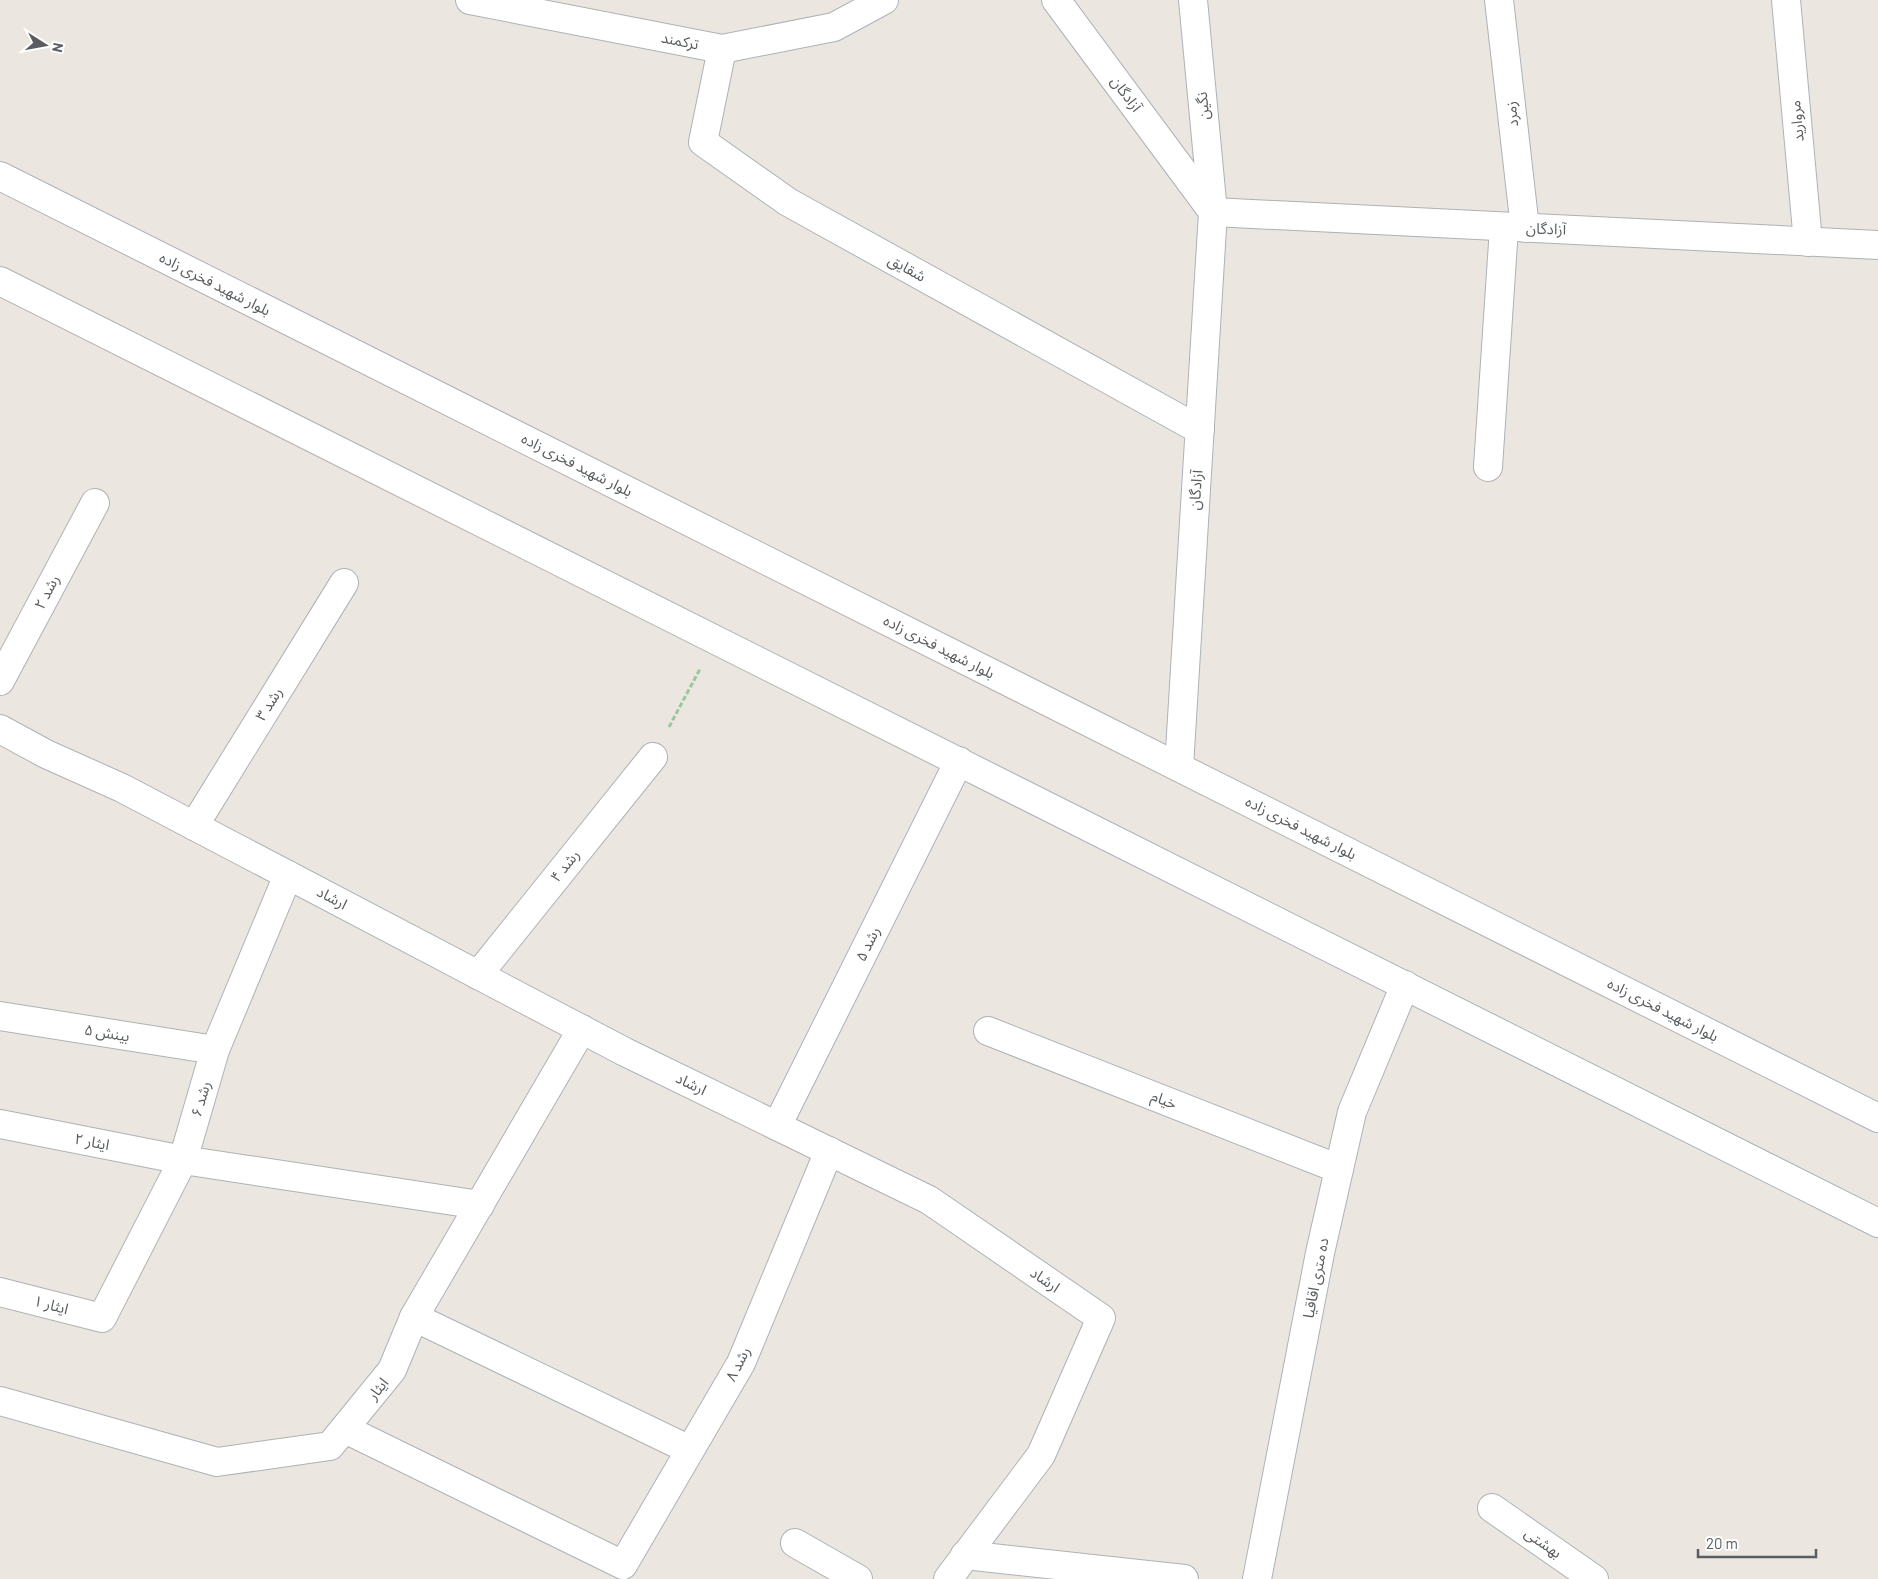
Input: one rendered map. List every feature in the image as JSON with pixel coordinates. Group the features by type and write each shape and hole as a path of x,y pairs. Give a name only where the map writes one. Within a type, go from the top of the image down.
{"street":[{"name":"ترکمند","path":"470,0 722,49 834,27 884,0"},
{"name":"آزادگان","path":"1056,0 1213,212 1179,767"},
{"name":"نگین","path":"1193,0 1213,212"},
{"name":"زمرد","path":"1488,467 1514,228 1499,0"},
{"name":"مروارید","path":"1786,0 1808,242"},
{"name":"شقایق","path":"722,49 703,142 788,202 1200,430"},
{"name":"بلوار شهید فخری زاده","path":"0,176 1878,1118"},
{"name":"آزادگان","path":"1213,212 1878,245"},
{"path":"0,281 1878,1223"},
{"name":"رشد ۲","path":"0,680 95,503"},
{"name":"رشد ۳","path":"194,826 344,583"},
{"name":"ارشاد","path":"0,729 46,754 122,788 582,1029 929,1200 1101,1318 1041,1455 948,1579"},
{"name":"رشد ۴","path":"478,975 653,757"},
{"name":"رشد ۵","path":"777,1126 959,762"},
{"name":"رشد ۶","path":"102,1318 183,1160 215,1050 288,875"},
{"name":"ده متری اقاقیا","path":"1257,1579 1320,1254 1352,1112 1405,985"},
{"name":"بینش ۵","path":"0,1016 215,1050"},
{"name":"ایثار","path":"0,1401 217,1462 330,1446 392,1370 414,1316 582,1029"},
{"name":"خیام","path":"988,1031 1339,1169"},
{"name":"ایثار ۲","path":"0,1124 183,1160 480,1205"},
{"name":"رشد ۸","path":"345,1429 622,1565 741,1363 829,1151"},
{"name":"ایثار ۱","path":"0,1292 102,1318"},
{"path":"414,1316 690,1450"},
{"name":"بهشتی","path":"1492,1508 1594,1579"},
{"path":"795,1542 858,1579"},
{"path":"966,1555 1184,1579"}],"path":[{"path":"653,757 716,639"}]}
